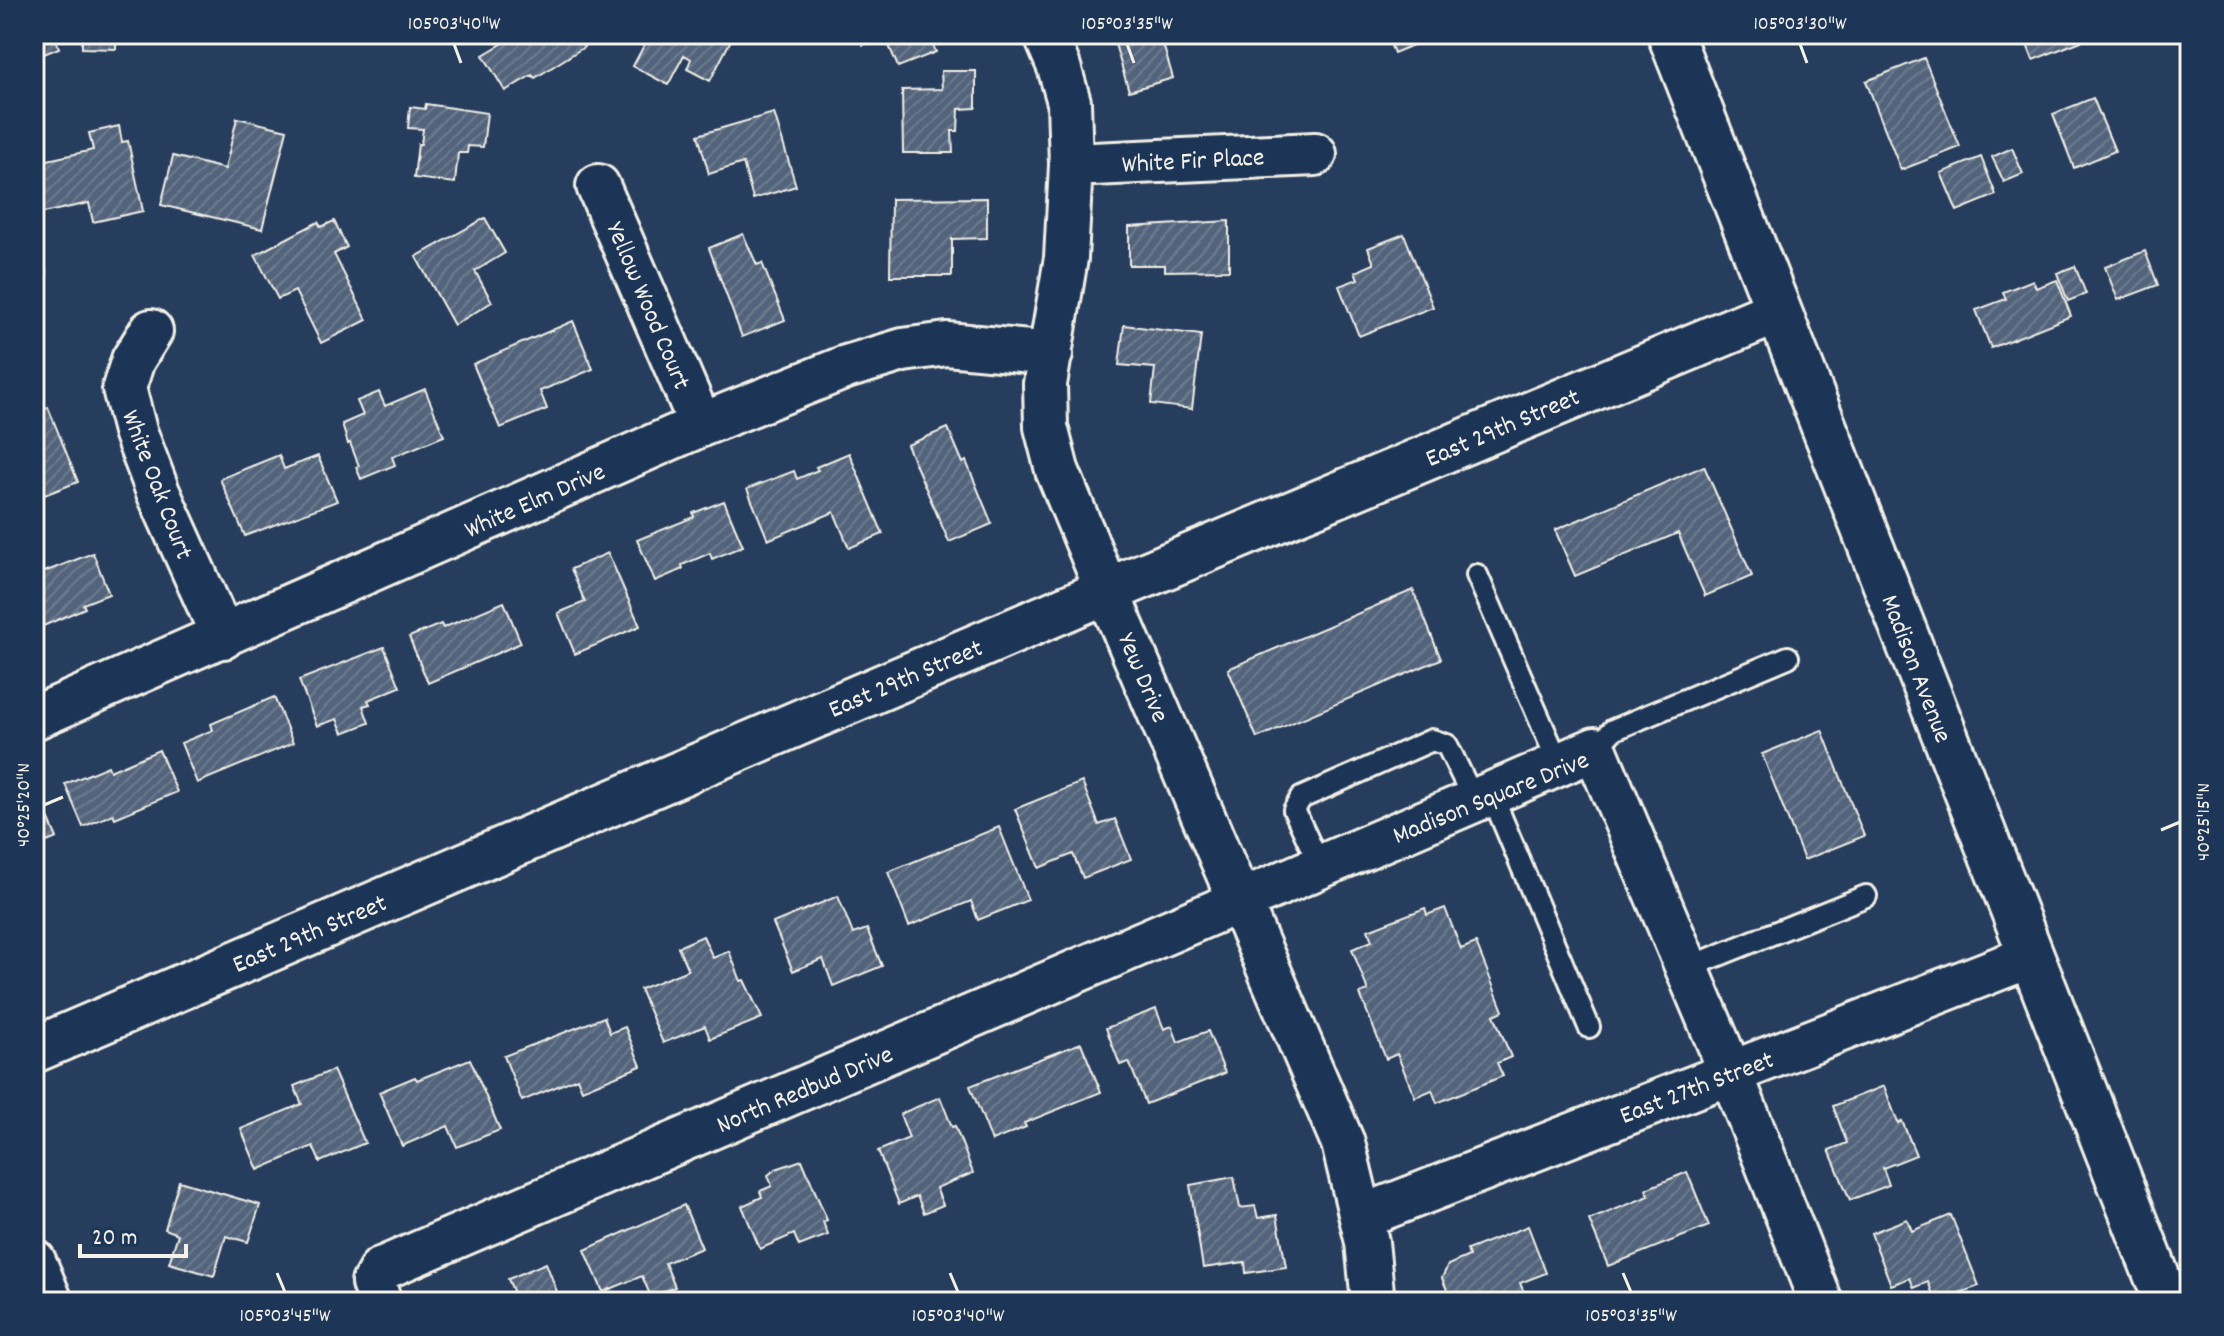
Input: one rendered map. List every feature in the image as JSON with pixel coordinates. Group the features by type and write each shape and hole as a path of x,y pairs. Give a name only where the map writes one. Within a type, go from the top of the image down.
{"main road":[{"name":"Madison Avenue","path":"1670,34 2167,1302"},
{"name":"East 29th Street","path":"34,1050 1107,591 1778,311"}],"street":[{"name":"Yew Drive","path":"1045,34 1069,102 1071,165 1066,258 1045,384 1046,427 1057,470 1343,1143 1367,1242 1373,1302"},
{"name":"White Fir Place","path":"1071,165 1315,154"},
{"name":"Yellow Wood Court","path":"598,186 701,425"},
{"name":"White Oak Court","path":"151,331 126,374 124,388 135,431 158,492 223,637"},
{"name":"White Elm Drive","path":"34,718 701,425 846,367 903,350 947,344 1051,354"},
{"name":"Madison Square Drive","path":"1241,900 1577,756 1687,968 1821,1302"},
{"name":"North Redbud Drive","path":"376,1292 381,1269 1241,900"},
{"name":"East 27th Street","path":"1361,1217 2031,956"},
{"path":"34,1261 51,1302"}],"lane":[{"path":"1477,575 1577,756 1613,730 1788,657"},
{"path":"1320,866 1294,810 1301,798 1432,740 1447,745 1482,797 1589,1027"},
{"path":"1687,968 1866,896"}],"building":[{"path":"34,34 54,34 59,48 34,58"},
{"path":"82,34 116,34 116,49 82,48"},
{"path":"576,34 584,47 535,78 532,75 505,91 483,55 510,39 508,36"},
{"path":"650,34 734,34 710,81 687,69 691,59 684,55 668,85 633,66"},
{"path":"859,34 928,34 936,52 898,67 885,36 863,45"},
{"path":"1112,34 1160,34 1173,78 1129,91"},
{"path":"1386,34 1440,34 1394,53"},
{"path":"2023,34 2099,34 2033,60"},
{"path":"1924,58 1960,147 1901,170 1866,81"},
{"path":"941,71 976,71 976,108 959,109 958,131 952,131 953,153 903,153 902,90 942,89"},
{"path":"2093,98 2115,151 2074,168 2053,114"},
{"path":"426,104 487,113 483,147 468,146 467,153 458,153 455,183 414,178 423,129 408,128 410,107 425,109"},
{"path":"774,113 796,186 753,199 743,163 709,174 698,135"},
{"path":"237,118 287,130 262,229 161,205 173,156 225,169"},
{"path":"119,126 122,142 128,141 143,211 93,222 89,203 34,215 34,163 93,150 89,133"},
{"path":"2012,148 2023,174 2004,182 1992,157"},
{"path":"1981,157 1996,195 1957,211 1941,173"},
{"path":"987,198 987,238 952,239 952,276 890,276 891,199"},
{"path":"485,218 505,253 475,271 492,302 454,325 416,257"},
{"path":"334,221 347,247 334,254 367,320 321,343 295,291 278,299 255,255 318,222 321,227"},
{"path":"1229,221 1229,270 1165,271 1165,265 1129,265 1129,227"},
{"path":"743,234 757,265 762,263 785,320 742,337 709,248"},
{"path":"1404,234 1433,307 1359,336 1339,286 1358,279 1355,272 1374,264 1368,248"},
{"path":"2145,251 2158,285 2118,300 2105,267"},
{"path":"2075,266 2086,294 2068,301 2057,273"},
{"path":"34,269 47,271 42,311 34,310"},
{"path":"2033,280 2036,288 2057,280 2071,316 1991,348 1976,310 2006,299 2003,292"},
{"path":"573,321 593,369 540,391 547,409 500,428 473,364"},
{"path":"1124,325 1201,335 1192,409 1151,404 1155,368 1119,365"},
{"path":"425,389 444,436 392,457 395,465 361,479 342,424 363,415 357,401 379,392 385,406"},
{"path":"48,407 78,482 34,499 34,413"},
{"path":"948,428 963,463 966,461 992,524 949,542 907,445"},
{"path":"849,453 883,534 849,548 834,512 768,540 747,489 794,471 797,479"},
{"path":"279,455 284,469 318,456 337,501 245,536 220,479"},
{"path":"1704,466 1752,576 1705,596 1678,533 1575,576 1555,530"},
{"path":"724,501 743,546 712,559 710,553 655,581 637,540"},
{"path":"93,553 109,594 34,630 34,576"},
{"path":"608,553 640,626 575,654 558,613 585,602 571,569"},
{"path":"1413,590 1441,659 1257,738 1228,669"},
{"path":"504,602 521,643 428,683 409,637 441,624 443,628"},
{"path":"384,647 400,687 368,700 370,704 363,706 369,723 343,733 337,719 317,726 299,680"},
{"path":"274,697 293,743 197,783 181,743 213,730 211,724"},
{"path":"1822,730 1864,836 1804,860 1762,754"},
{"path":"159,750 177,792 115,818 113,814 83,827 65,784 108,766 110,771"},
{"path":"1082,782 1099,825 1115,819 1131,859 1083,878 1073,854 1039,868 1015,809"},
{"path":"37,793 57,838 34,847 34,794"},
{"path":"999,827 1028,900 978,920 971,901 909,926 888,872"},
{"path":"838,896 853,934 867,929 882,966 833,986 823,959 793,971 773,923"},
{"path":"1425,908 1427,915 1445,908 1461,949 1476,943 1503,1011 1494,1015 1511,1057 1497,1063 1503,1076 1437,1103 1432,1090 1415,1097 1397,1054 1386,1059 1360,994 1368,991 1352,949 1372,941 1368,930"},
{"path":"703,936 713,958 729,951 741,981 744,980 762,1018 710,1039 705,1026 663,1043 640,989 688,970 678,947"},
{"path":"1156,1009 1164,1029 1172,1026 1178,1042 1208,1031 1225,1073 1146,1104 1129,1062 1120,1065 1106,1028"},
{"path":"604,1017 610,1033 625,1027 641,1066 582,1090 577,1078 522,1101 504,1056"},
{"path":"1081,1043 1101,1092 1024,1123 1026,1127 992,1141 970,1086"},
{"path":"470,1059 500,1130 457,1147 448,1126 402,1146 379,1092"},
{"path":"333,1070 365,1143 320,1162 313,1146 258,1170 241,1129 302,1104 294,1086"},
{"path":"1884,1086 1898,1123 1902,1121 1916,1155 1883,1168 1889,1185 1850,1200 1829,1150 1847,1143 1833,1106"},
{"path":"940,1097 973,1173 936,1188 943,1205 924,1213 917,1196 899,1204 878,1151 909,1138 900,1114"},
{"path":"802,1160 827,1220 823,1222 828,1235 799,1246 794,1234 760,1249 742,1206 762,1197 760,1191 772,1186 768,1175"},
{"path":"1687,1172 1709,1226 1608,1266 1589,1220 1649,1196 1646,1189"},
{"path":"1234,1177 1240,1208 1255,1206 1258,1218 1277,1215 1286,1267 1246,1273 1245,1262 1203,1268 1190,1185"},
{"path":"179,1181 260,1205 248,1242 226,1236 214,1276 169,1263 178,1234 165,1229"},
{"path":"684,1205 702,1248 665,1263 675,1287 651,1297 642,1276 603,1292 585,1250"},
{"path":"1951,1215 1979,1286 1936,1302 1928,1282 1914,1288 1910,1278 1891,1285 1871,1233 1907,1219 1912,1231"},
{"path":"1528,1226 1546,1273 1520,1283 1528,1302 1452,1302 1442,1278 1448,1265 1469,1256 1467,1250"},
{"path":"546,1263 561,1302 513,1302 517,1300 508,1279"}]}
